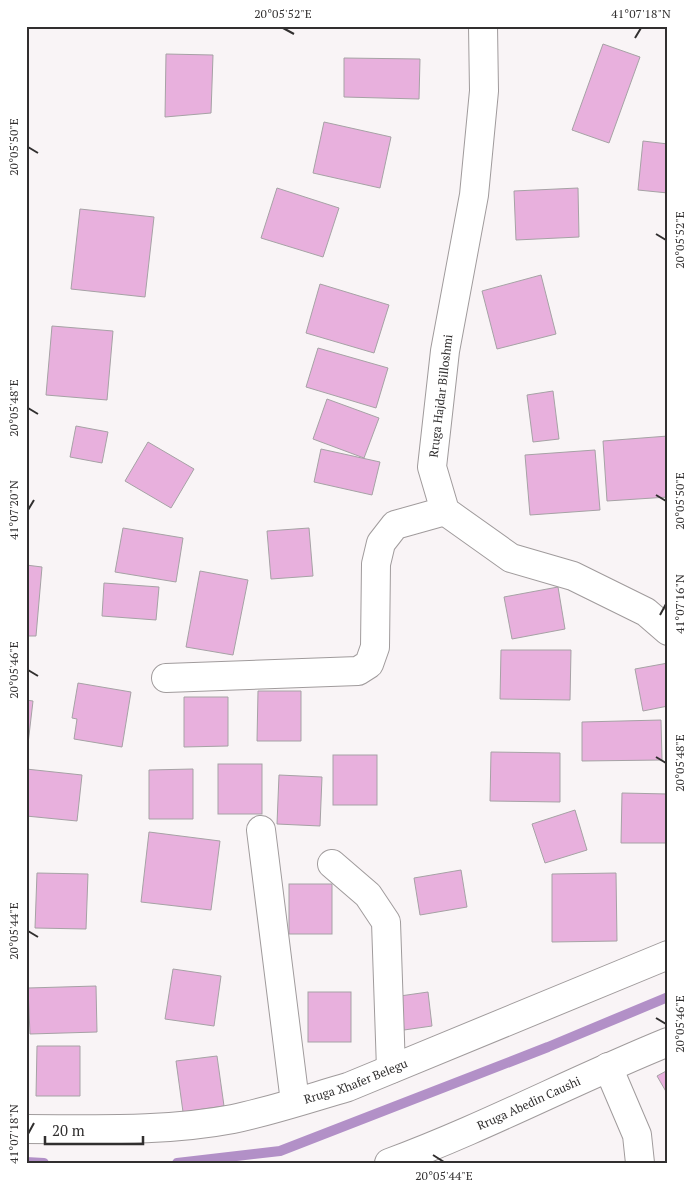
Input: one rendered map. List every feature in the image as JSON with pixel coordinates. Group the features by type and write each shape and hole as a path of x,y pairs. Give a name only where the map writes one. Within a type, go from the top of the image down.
{"street":[{"name":"Rruga Hajdar Billoshmi","path":"445,511 432,467 445,351 474,195 484,91 483,26"},
{"path":"166,678 358,671 369,664 375,647 376,564 381,543 395,525 445,511 511,558 573,576 646,612 668,631"},
{"path":"261,830 295,1102"},
{"path":"332,864 368,895 386,922 391,1069"},
{"name":"Rruga Xhafer Belegu","path":"26,1129 155,1128 233,1119 348,1087 668,955"},
{"name":"Rruga Abedin Caushi","path":"389,1163 427,1149 608,1066 668,1042"},
{"path":"608,1066 637,1135 640,1163"}],"building":[{"path":"603,44 640,57 609,143 572,130"},
{"path":"166,54 213,55 211,113 165,117"},
{"path":"344,58 420,59 419,99 344,97"},
{"path":"324,122 391,137 380,188 313,173"},
{"path":"643,141 668,144 668,193 638,190"},
{"path":"277,188 339,208 323,257 261,238"},
{"path":"578,188 579,237 516,240 514,191"},
{"path":"80,209 154,217 145,297 71,289"},
{"path":"541,275 556,334 497,349 482,291"},
{"path":"320,284 389,305 374,353 306,333"},
{"path":"52,326 113,331 107,400 46,395"},
{"path":"318,348 388,368 376,408 306,387"},
{"path":"553,391 559,439 533,442 527,395"},
{"path":"327,399 379,418 364,458 313,439"},
{"path":"76,426 108,432 102,463 70,457"},
{"path":"668,436 668,497 607,501 603,441"},
{"path":"148,442 194,469 171,508 125,481"},
{"path":"321,449 380,462 372,495 314,482"},
{"path":"595,450 600,510 530,515 525,455"},
{"path":"123,528 183,538 176,582 115,572"},
{"path":"309,528 313,576 271,579 267,531"},
{"path":"26,565 42,567 36,636 26,636"},
{"path":"200,571 248,580 233,655 186,647"},
{"path":"104,583 159,587 156,620 102,616"},
{"path":"558,587 565,629 512,639 504,597"},
{"path":"501,650 571,650 570,700 500,699"},
{"path":"668,663 668,706 643,711 635,669"},
{"path":"78,683 131,692 122,747 74,739 77,719 72,718"},
{"path":"258,691 301,691 301,741 257,741"},
{"path":"184,697 228,697 228,746 184,747"},
{"path":"26,700 33,701 28,744 26,743"},
{"path":"661,720 662,760 582,761 582,722"},
{"path":"491,752 560,753 560,802 490,801"},
{"path":"333,755 377,755 377,805 333,805"},
{"path":"218,764 262,764 262,814 218,814"},
{"path":"26,769 82,775 77,821 26,816"},
{"path":"193,769 193,819 149,819 149,770"},
{"path":"279,775 322,777 320,826 277,824"},
{"path":"622,793 668,794 668,843 621,843"},
{"path":"575,810 587,850 545,863 532,824"},
{"path":"149,832 220,841 211,910 141,902"},
{"path":"461,870 467,907 420,915 414,878"},
{"path":"37,873 88,874 86,929 35,928"},
{"path":"616,873 617,941 552,942 552,874"},
{"path":"289,884 332,884 332,934 289,934"},
{"path":"173,969 221,976 214,1026 165,1019"},
{"path":"96,986 97,1032 30,1034 28,988"},
{"path":"308,992 351,992 351,1042 308,1042"},
{"path":"428,992 432,1026 404,1030 400,996"},
{"path":"37,1046 80,1046 80,1096 36,1096"},
{"path":"217,1056 224,1106 183,1112 176,1061"},
{"path":"668,1070 668,1095 657,1076"}],"waterway":[{"path":"177,1163 280,1151 548,1047 668,997"},
{"path":"26,1162 44,1163"}]}
